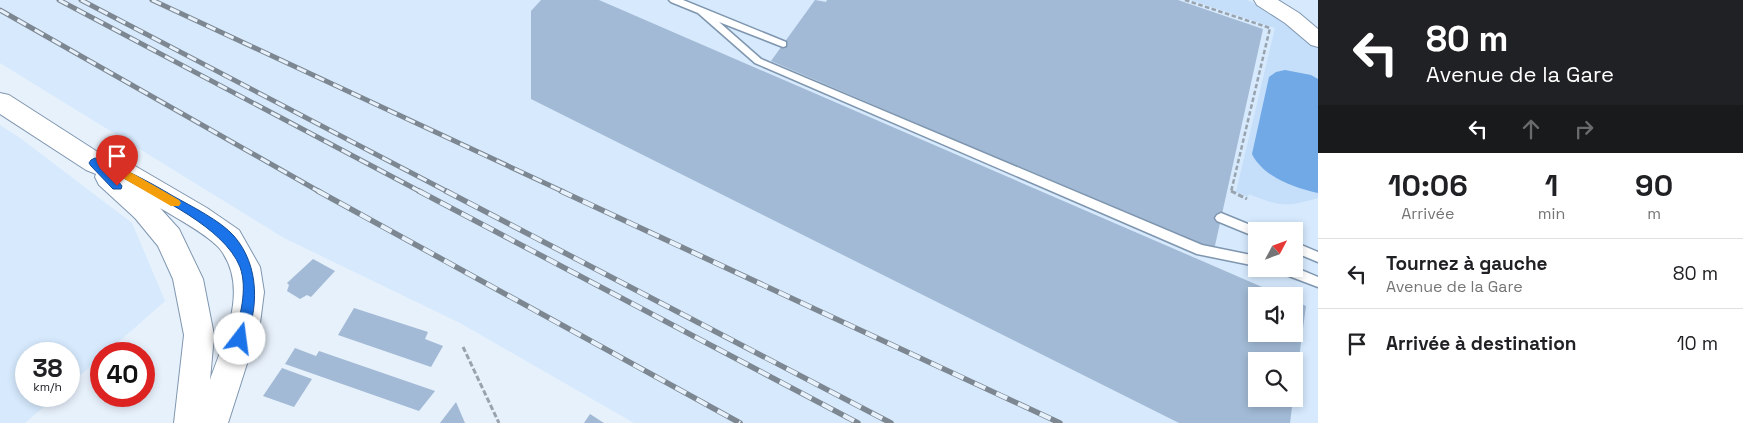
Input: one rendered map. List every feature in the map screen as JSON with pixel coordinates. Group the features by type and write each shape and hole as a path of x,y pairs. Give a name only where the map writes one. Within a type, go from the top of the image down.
{"street":[{"path":"1264,0 1292,18 1318,40"},
{"path":"0,102 95,163 126,174 197,216 229,239 246,267 250,292 245,323 212,423"},
{"path":"95,163 117,186 145,210 169,238 188,279 199,335 190,423"}],"lane":[{"path":"674,0 784,44"},
{"path":"701,10 758,61 1201,250 1248,260"},
{"path":"1221,218 1248,229"},
{"path":"1303,251 1318,257"},
{"path":"1303,276 1318,282"}],"path":[{"path":"1185,0 1270,28 1231,192 1247,199"},
{"path":"463,347 499,423"}],"shaded area":[{"path":"0,0 1318,0 1318,423 634,423 460,323 284,238 0,63"},
{"path":"1191,0 1247,0 1281,17 1318,49 1318,198 1298,203 1283,204 1249,194 1248,197 1236,192 1275,28"},
{"path":"0,125 132,223 165,301 119,342 90,342 90,367 80,375 80,342 15,342 15,407 43,407 25,423 0,423"}],"water":[{"path":"1285,70 1311,75 1318,79 1318,193 1280,180 1264,169 1252,154 1269,77 1276,72"}],"building":[{"path":"541,0 599,0 1262,287 1248,287 1248,342 1301,342 1300,352 1248,352 1248,407 1292,407 1290,423 1179,423 531,99 531,11"},
{"path":"815,0 826,2 827,0 1178,0 1263,29 1214,250 771,61"},
{"path":"313,259 335,271 311,297 307,295 300,299 287,291 289,285 287,283"},
{"path":"1303,305 1306,306 1303,328"},
{"path":"354,308 428,332 425,339 443,346 431,367 338,335"},
{"path":"295,348 316,356 319,351 435,391 419,411 285,364"},
{"path":"282,368 312,379 294,407 263,396"},
{"path":"456,402 465,423 440,423"},
{"path":"590,414 604,423 584,423"}],"railway":[{"path":"59,0 421,192"},
{"path":"81,0 448,192"},
{"path":"152,0 564,192"},
{"path":"0,10 320,192"},
{"path":"318,191 740,423"},
{"path":"419,191 858,423"},
{"path":"446,191 891,423"},
{"path":"561,191 1060,423"}],"slow traffic":[{"path":"125,174 175,203"}],"route":[{"path":"117,186 95,163 126,174 197,216 229,239 246,267 250,292 245,323 240,339"}]}
